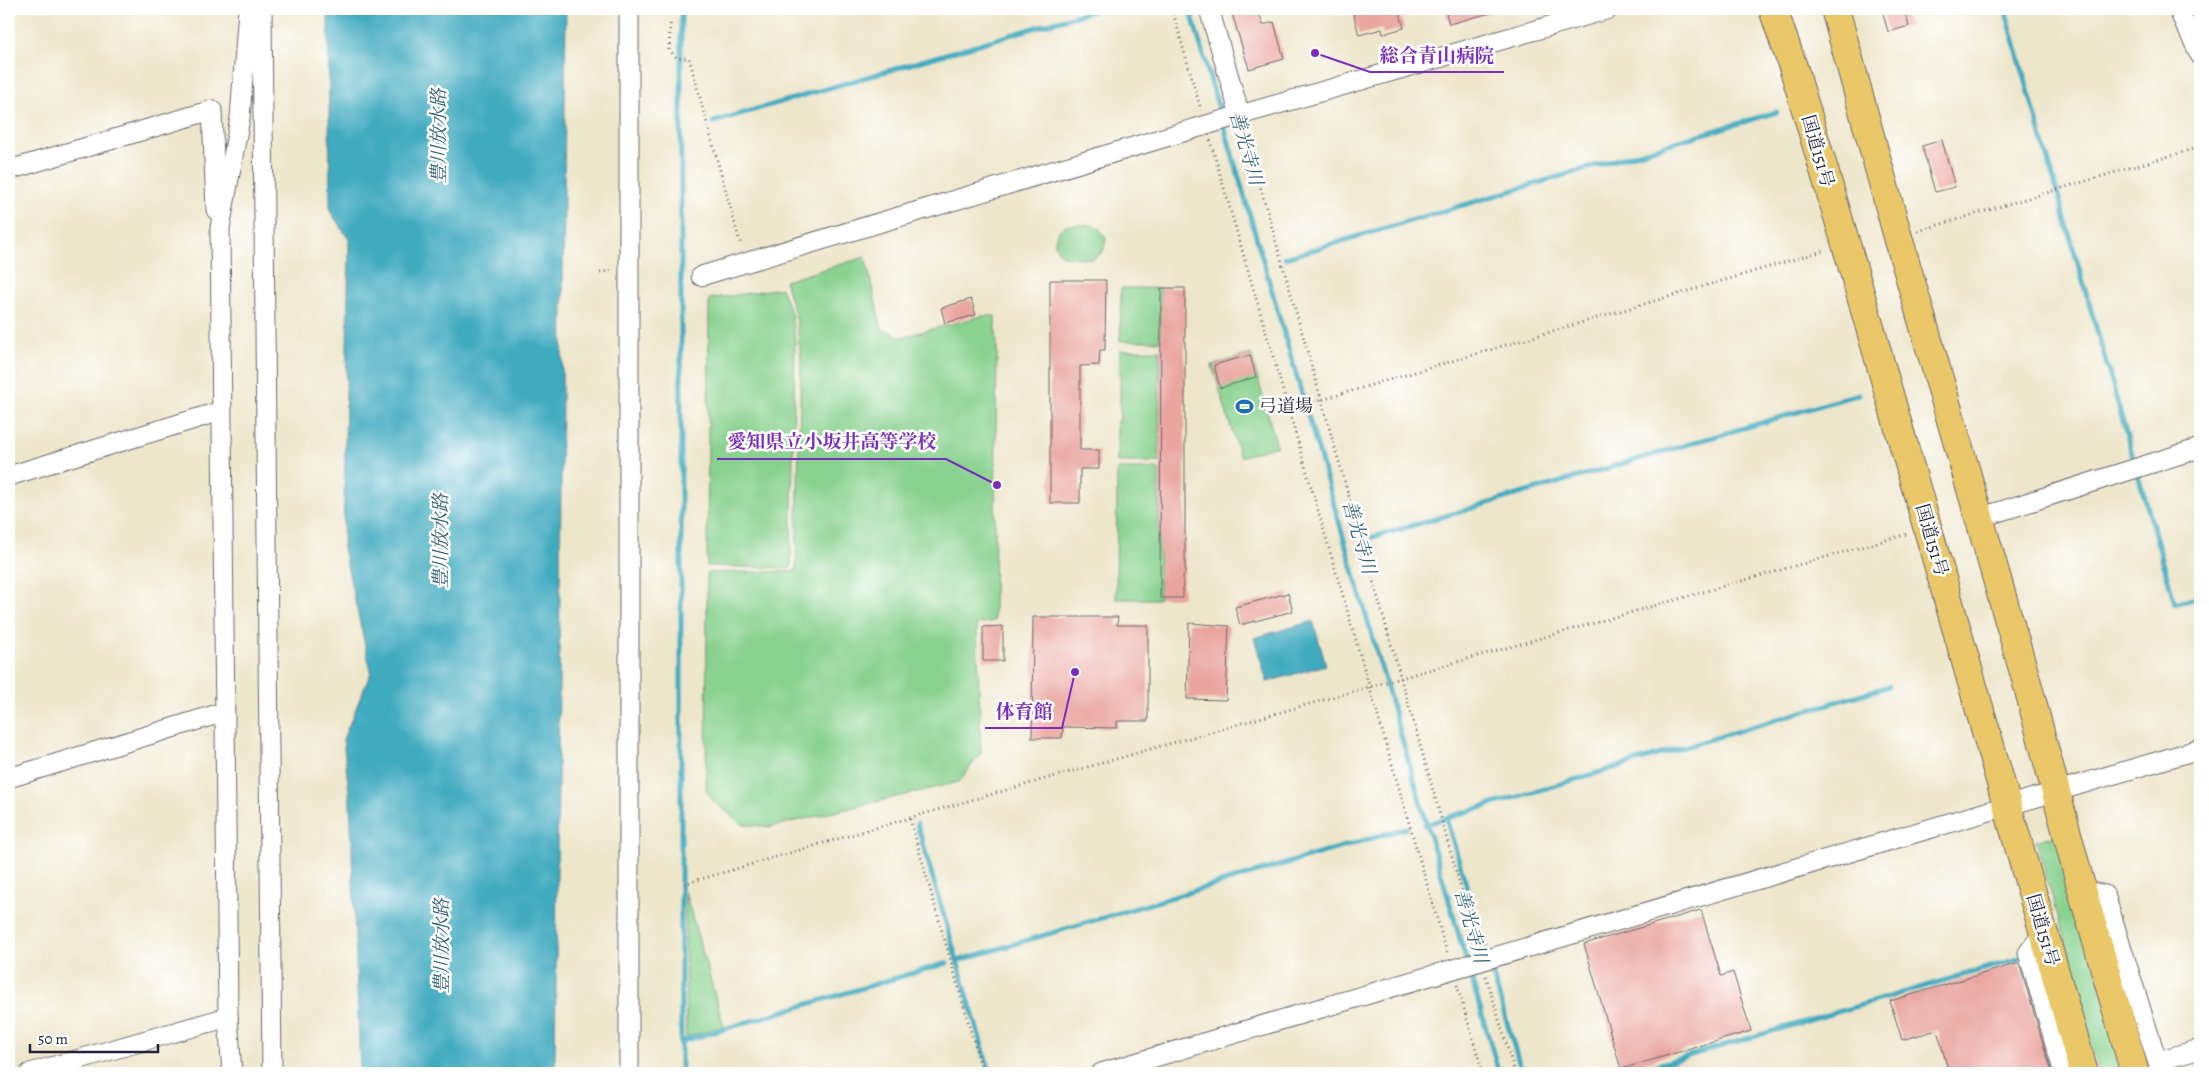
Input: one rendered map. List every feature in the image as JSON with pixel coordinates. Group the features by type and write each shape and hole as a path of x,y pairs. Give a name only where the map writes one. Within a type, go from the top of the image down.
{"highway":[{"name":"国道151号","path":"1773,9 1795,73 1846,244 2084,1073"},
{"path":"1834,9 1979,518 2082,890 2151,1069"}],"street":[{"path":"232,1073 228,1017 220,228 240,118 248,9"},
{"path":"262,9 272,1073"},
{"path":"629,9 629,1073"},
{"path":"1209,9 1235,117"},
{"path":"701,276 1235,117 1609,9"},
{"path":"2178,9 2200,55"},
{"path":"9,170 212,110 216,211 220,228"},
{"path":"9,476 221,411"},
{"path":"1979,518 2200,448"},
{"path":"9,778 224,712"},
{"path":"1101,1073 2200,750"},
{"path":"2043,932 2028,953 2064,1073"},
{"path":"30,1073 228,1017"},
{"path":"2151,1069 2200,1049"}],"path":[{"path":"671,9 669,50 677,58 689,58 746,263"},
{"path":"1172,9 1208,125 1370,688 1466,965 1514,1073"},
{"path":"1235,117 1321,400 1400,678 1466,965 1482,1073"},
{"path":"1898,237 2200,147"},
{"path":"1290,411 1321,400 1846,244"},
{"path":"684,884 1928,528"},
{"path":"910,819 983,1073"}],"green space":[{"path":"1066,225 1090,225 1099,228 1106,239 1103,252 1092,259 1063,256 1055,244 1055,240 1058,232"},
{"path":"865,257 882,329 902,337 982,316 995,316 997,347 994,621 977,624 981,753 959,782 771,827 742,824 713,801 706,789 707,573 796,571 801,359 796,318 785,281"},
{"path":"781,288 791,313 795,340 791,568 707,566 709,299"},
{"path":"1121,288 1160,288 1160,341 1120,341"},
{"path":"1120,350 1160,350 1159,462 1117,462 1117,421 1120,420"},
{"name":"弓道場","path":"1251,354 1277,446 1240,457 1212,365"},
{"path":"1117,469 1159,469 1159,599 1116,599"},
{"path":"2062,833 2132,1073 2099,1073 2077,999 2066,944 2036,841"},
{"path":"685,892 724,1026 686,1037"}],"water":[{"name":"豊川放水路","path":"328,9 566,9 555,1073 360,1073 350,802 343,739 371,672 343,548 349,240 330,211"},
{"path":"1313,621 1326,665 1267,682 1254,638"}],"building":[{"path":"1250,9 1258,9 1263,25 1274,22 1284,59 1249,69 1232,14"},
{"path":"1352,9 1399,9 1404,28 1383,34 1382,29 1359,35"},
{"path":"1445,9 1490,9 1490,13 1449,24"},
{"path":"1882,9 1904,9 1909,26 1888,32"},
{"path":"1942,140 1955,187 1935,192 1922,146"},
{"path":"1050,280 1106,280 1105,350 1100,350 1099,365 1080,366 1080,450 1099,450 1099,469 1080,469 1080,503 1050,503"},
{"path":"1161,288 1185,288 1185,572 1183,576 1183,598 1160,598"},
{"path":"971,299 976,315 945,323 941,308"},
{"path":"1250,355 1256,377 1220,388 1214,365"},
{"path":"1288,593 1293,611 1240,625 1235,607"},
{"path":"1033,617 1118,617 1117,625 1148,625 1148,721 1117,721 1117,728 1063,727 1062,738 1032,738"},
{"path":"1189,623 1229,626 1226,700 1187,699"},
{"path":"1003,626 1003,661 983,661 983,627"},
{"path":"1701,910 1721,976 1733,972 1751,1031 1621,1069 1584,944"},
{"path":"2019,963 2052,1073 1949,1073 1937,1030 1902,1040 1890,1001"}],"waterway":[{"path":"681,9 681,1073"},
{"path":"713,122 1099,9"},
{"name":"善光寺川","path":"1190,9 1499,1073"},
{"path":"2005,9 2175,604 2200,597"},
{"path":"1285,258 1777,112"},
{"path":"1367,539 1859,394"},
{"path":"1446,818 1889,686"},
{"path":"1425,825 1446,818 1487,954"},
{"path":"917,824 990,1073"},
{"path":"957,961 1406,828"},
{"path":"1630,1073 2021,958"},
{"path":"1489,962 1522,1073"},
{"path":"680,1042 947,963"}],"place":[{"name":"総合青山病院","path":"1315,53"},
{"name":"弓道場","path":"1245,406"},
{"name":"愛知県立小坂井高等学校","path":"997,485"},
{"name":"体育館","path":"1075,672"}]}
